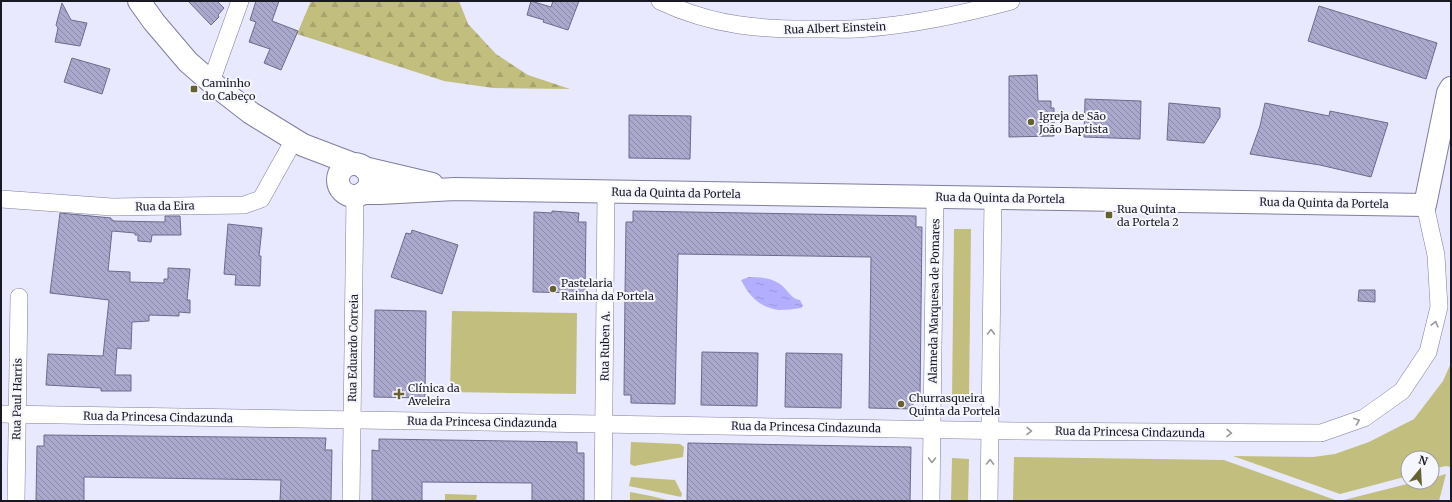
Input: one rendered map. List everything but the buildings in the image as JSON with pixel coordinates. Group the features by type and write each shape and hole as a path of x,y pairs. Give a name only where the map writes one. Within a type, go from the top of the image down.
{"street":[{"path":"139,1 154,22 188,62 211,82 251,113 298,143 338,181 346,193 359,194 366,190 370,181 368,172 359,166 298,143"},
{"path":"211,82 240,1"},
{"name":"Rua Albert Einstein","path":"660,1 679,10 708,18 742,26 778,30 867,29 925,22 967,14 1011,1"},
{"path":"1425,204 1448,93 1451,88"},
{"name":"Rua da Eira","path":"1,199 112,207 244,205 261,199 298,143"},
{"path":"338,181 341,172 348,165 359,166"},
{"name":"Rua da Quinta da Portela","path":"359,166 455,189"},
{"name":"Rua da Quinta da Portela","path":"359,194 455,189 1425,204"},
{"name":"Rua Ruben A.","path":"603,501 606,192"},
{"name":"Rua Eduardo Correia","path":"351,501 359,194"},
{"name":"Alameda Marquesa de Pomares","path":"931,501 935,197"},
{"path":"989,501 993,198"},
{"name":"Rua da Princesa Cindazunda","path":"9,414 990,430 1321,433 1364,418 1402,392 1428,352 1439,307 1436,255 1425,204"},
{"name":"Rua Paul Harris","path":"16,501 9,414 18,297"}],"green space":[{"path":"311,1 459,1 468,24 496,54 528,75 570,89 493,88 444,81 297,34"},
{"path":"954,229 971,229 969,399 952,399"},
{"path":"452,311 577,313 576,394 450,392"},
{"path":"1451,363 1451,467 1440,467 1440,450 1400,450 1400,478 1340,494 1233,456 1313,457 1335,454 1369,442 1414,419 1443,381"},
{"path":"631,442 680,444 684,447 683,457 634,466 630,464"},
{"path":"1014,457 1224,460 1338,501 1013,501"},
{"path":"952,458 969,459 968,501 951,501"},
{"path":"1446,474 1439,501 1340,501 1400,486 1400,490 1440,490 1440,476"},
{"path":"631,477 675,480 682,494 681,497 629,486"},
{"path":"630,492 651,496 671,501 630,501"},
{"path":"445,494 477,495 476,501 445,501"}],"water":[{"path":"749,277 765,278 777,282 792,296 800,300 803,306 801,308 787,310 766,307 752,296 741,280"}],"place":[{"name":"Caminho do Cabeço","path":"194,89"},
{"name":"Igreja de São João Baptista","path":"1031,122"},
{"name":"Rua Quinta da Portela 2","path":"1109,215"},
{"name":"Pastelaria Rainha da Portela","path":"553,289"},
{"name":"Clínica da Aveleira","path":"399,394"},
{"name":"Churrasqueira Quinta da Portela","path":"901,404"}]}
